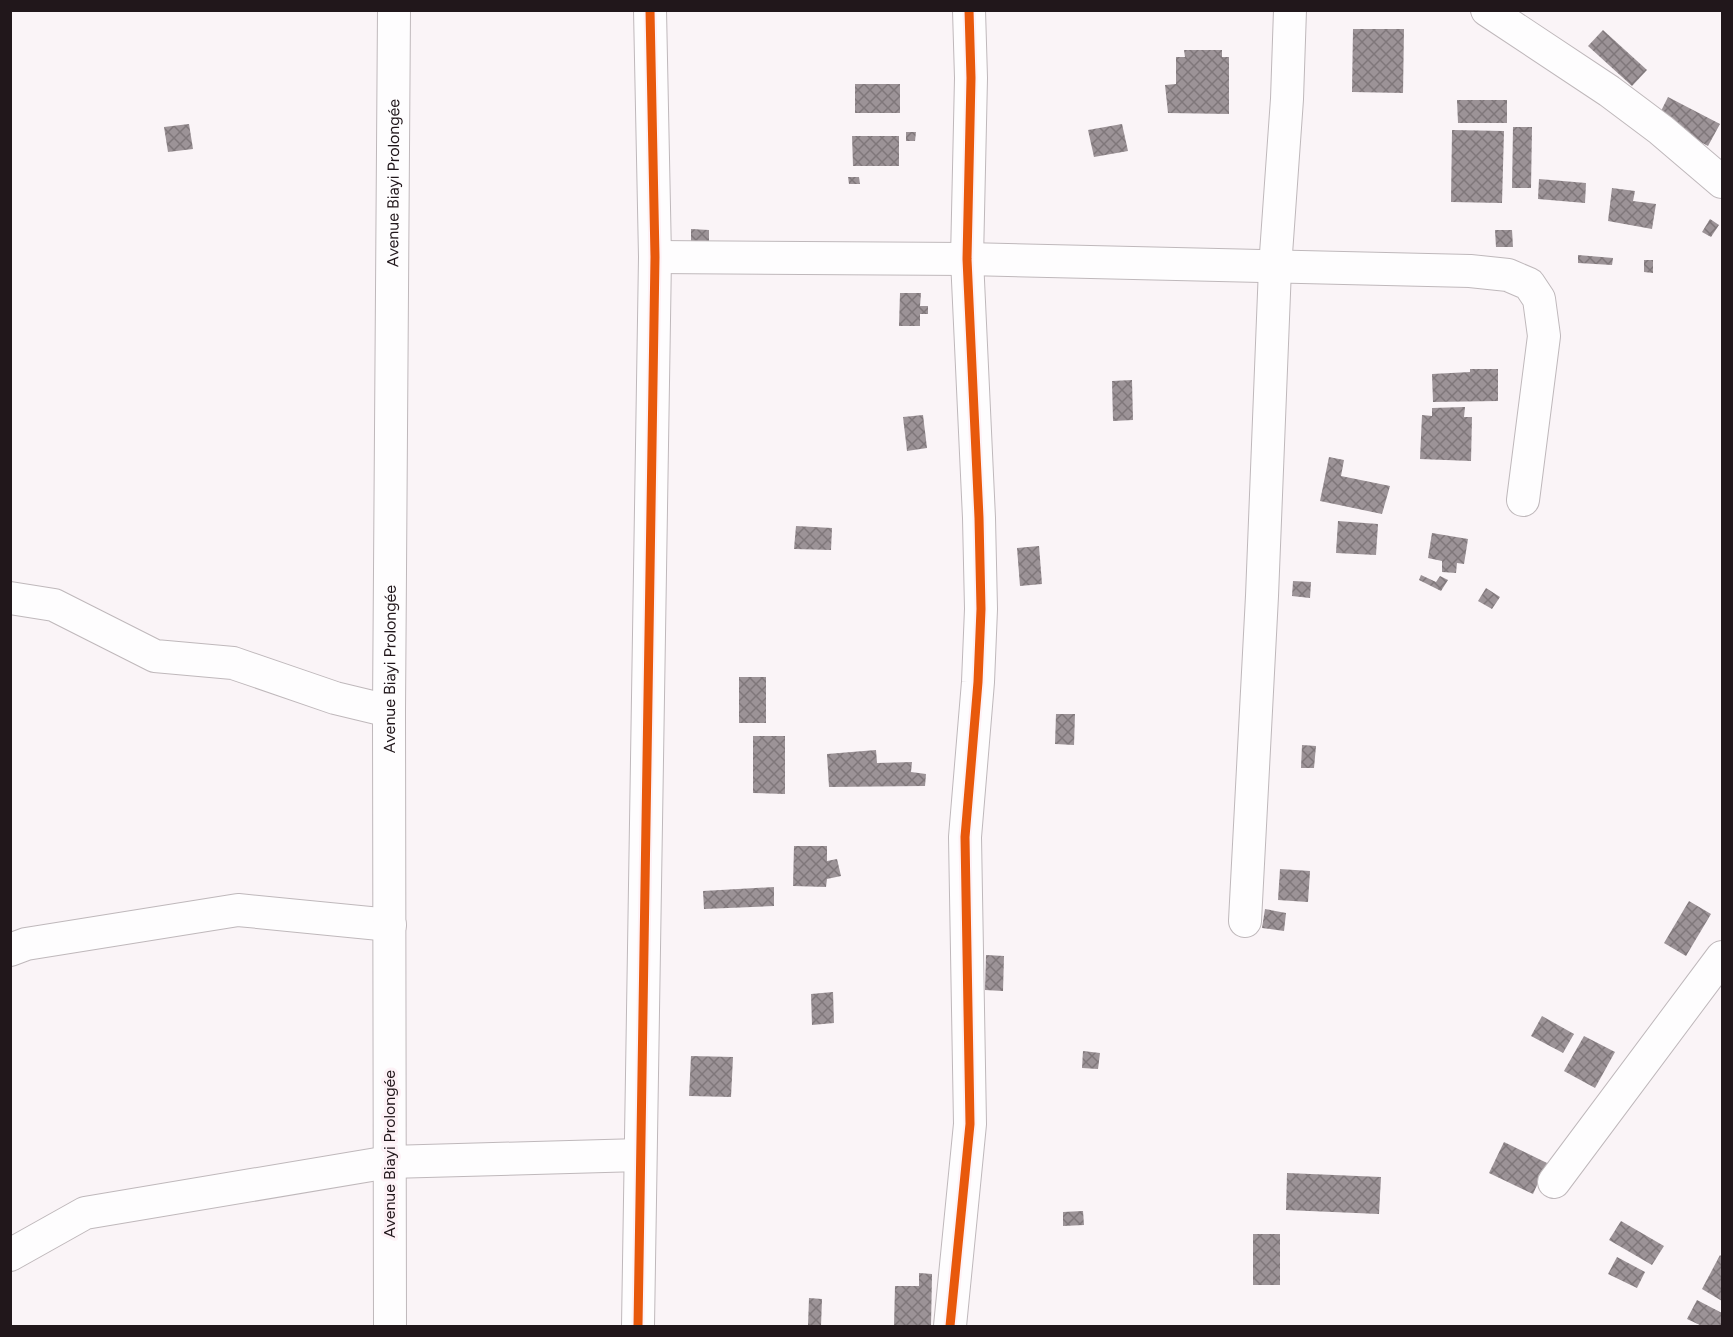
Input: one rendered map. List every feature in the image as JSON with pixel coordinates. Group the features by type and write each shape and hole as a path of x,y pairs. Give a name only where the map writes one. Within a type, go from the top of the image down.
{"street":[{"name":"Avenue Biayi Prolongée","path":"390,1326 389,711 394,10"},
{"path":"638,1326 655,257 650,10"},
{"path":"950,1326 970,1124 964,837 978,682 981,609 967,259 971,78 969,10"},
{"path":"1245,921 1262,596 1275,268 1287,99 1290,10"},
{"path":"1487,10 1609,91 1661,130 1722,182"},
{"path":"655,257 967,259 1470,271 1508,275 1529,284 1539,299 1544,336 1523,500"},
{"path":"10,598 54,605 156,656 233,663 335,698 389,711"},
{"path":"10,950 26,944 237,910 390,925"},
{"path":"1554,1182 1722,957"},
{"path":"10,1256 86,1213 389,1162 640,1155"}],"building":[{"path":"1353,29 1404,29 1403,93 1352,92"},
{"path":"1603,30 1647,70 1632,86 1588,46"},
{"path":"1184,50 1222,50 1222,57 1229,57 1229,114 1168,113 1165,85 1176,84 1176,57 1185,57"},
{"path":"855,84 900,84 900,113 855,113"},
{"path":"1668,97 1720,124 1708,146 1657,119"},
{"path":"1457,100 1507,100 1507,123 1458,123"},
{"path":"189,124 193,149 168,152 164,127"},
{"path":"1122,124 1128,151 1094,157 1088,130"},
{"path":"1513,127 1532,127 1531,188 1512,188"},
{"path":"1452,130 1504,131 1502,203 1451,202"},
{"path":"906,132 916,132 915,141 906,141"},
{"path":"852,136 899,136 899,166 853,166"},
{"path":"848,177 859,177 860,184 849,184"},
{"path":"1539,179 1586,183 1585,203 1538,199"},
{"path":"1612,188 1635,191 1633,201 1656,204 1652,229 1608,221"},
{"path":"1710,219 1719,225 1711,237 1702,232"},
{"path":"691,229 709,230 709,250 691,250"},
{"path":"1495,230 1512,230 1513,247 1496,247"},
{"path":"1578,255 1613,258 1612,265 1578,263"},
{"path":"1644,260 1653,260 1653,273 1644,272"},
{"path":"900,293 921,293 920,306 928,306 928,314 920,314 920,326 899,326"},
{"path":"1470,369 1498,369 1498,401 1433,402 1432,374 1470,372"},
{"path":"1132,380 1133,420 1113,421 1112,381"},
{"path":"1465,407 1464,417 1472,417 1471,461 1420,459 1422,415 1432,416 1432,408"},
{"path":"923,415 927,448 907,451 903,417"},
{"path":"1329,457 1344,460 1341,476 1390,486 1382,514 1320,501"},
{"path":"1338,521 1378,524 1376,555 1336,553"},
{"path":"796,526 832,528 831,550 794,549"},
{"path":"1432,533 1468,539 1464,564 1457,563 1456,573 1442,572 1442,561 1428,558"},
{"path":"1039,546 1042,584 1020,586 1017,548"},
{"path":"1421,575 1436,582 1440,576 1448,580 1441,591 1419,580"},
{"path":"1293,581 1311,582 1310,598 1292,596"},
{"path":"1486,588 1500,597 1492,609 1478,601"},
{"path":"739,677 766,677 766,723 739,723"},
{"path":"1056,714 1075,714 1074,745 1055,744"},
{"path":"753,736 785,736 785,794 753,793"},
{"path":"1302,745 1316,746 1314,768 1301,768"},
{"path":"876,750 877,763 912,762 911,772 926,774 925,786 829,787 827,754"},
{"path":"794,846 827,846 827,861 837,859 841,876 827,879 826,887 793,886"},
{"path":"1280,869 1310,871 1308,902 1278,900"},
{"path":"774,887 774,906 704,909 703,891"},
{"path":"1689,901 1711,914 1686,956 1664,943"},
{"path":"1265,909 1286,913 1284,931 1262,928"},
{"path":"986,955 1004,956 1003,991 985,990"},
{"path":"833,992 834,1023 812,1025 811,994"},
{"path":"1542,1016 1574,1034 1563,1053 1531,1036"},
{"path":"1584,1036 1615,1052 1595,1088 1564,1071"},
{"path":"1083,1051 1100,1053 1098,1069 1082,1068"},
{"path":"691,1056 733,1057 731,1097 689,1096"},
{"path":"1504,1142 1547,1163 1533,1194 1489,1173"},
{"path":"1287,1173 1381,1177 1379,1214 1286,1210"},
{"path":"1083,1211 1084,1225 1063,1226 1063,1212"},
{"path":"1621,1221 1664,1246 1652,1265 1609,1240"},
{"path":"1253,1234 1280,1234 1280,1285 1253,1285"},
{"path":"1720,1255 1722,1257 1722,1301 1702,1289"},
{"path":"1617,1257 1645,1272 1637,1288 1608,1274"},
{"path":"919,1273 932,1274 931,1326 894,1326 895,1286 919,1286"},
{"path":"809,1298 822,1299 821,1326 808,1326"},
{"path":"1697,1300 1722,1313 1722,1326 1702,1326 1687,1319"}],"cycle path":[{"path":"638,1326 655,257 650,10"},
{"path":"950,1326 970,1124 965,837 978,682 981,609 967,259 971,78 969,10"}]}
